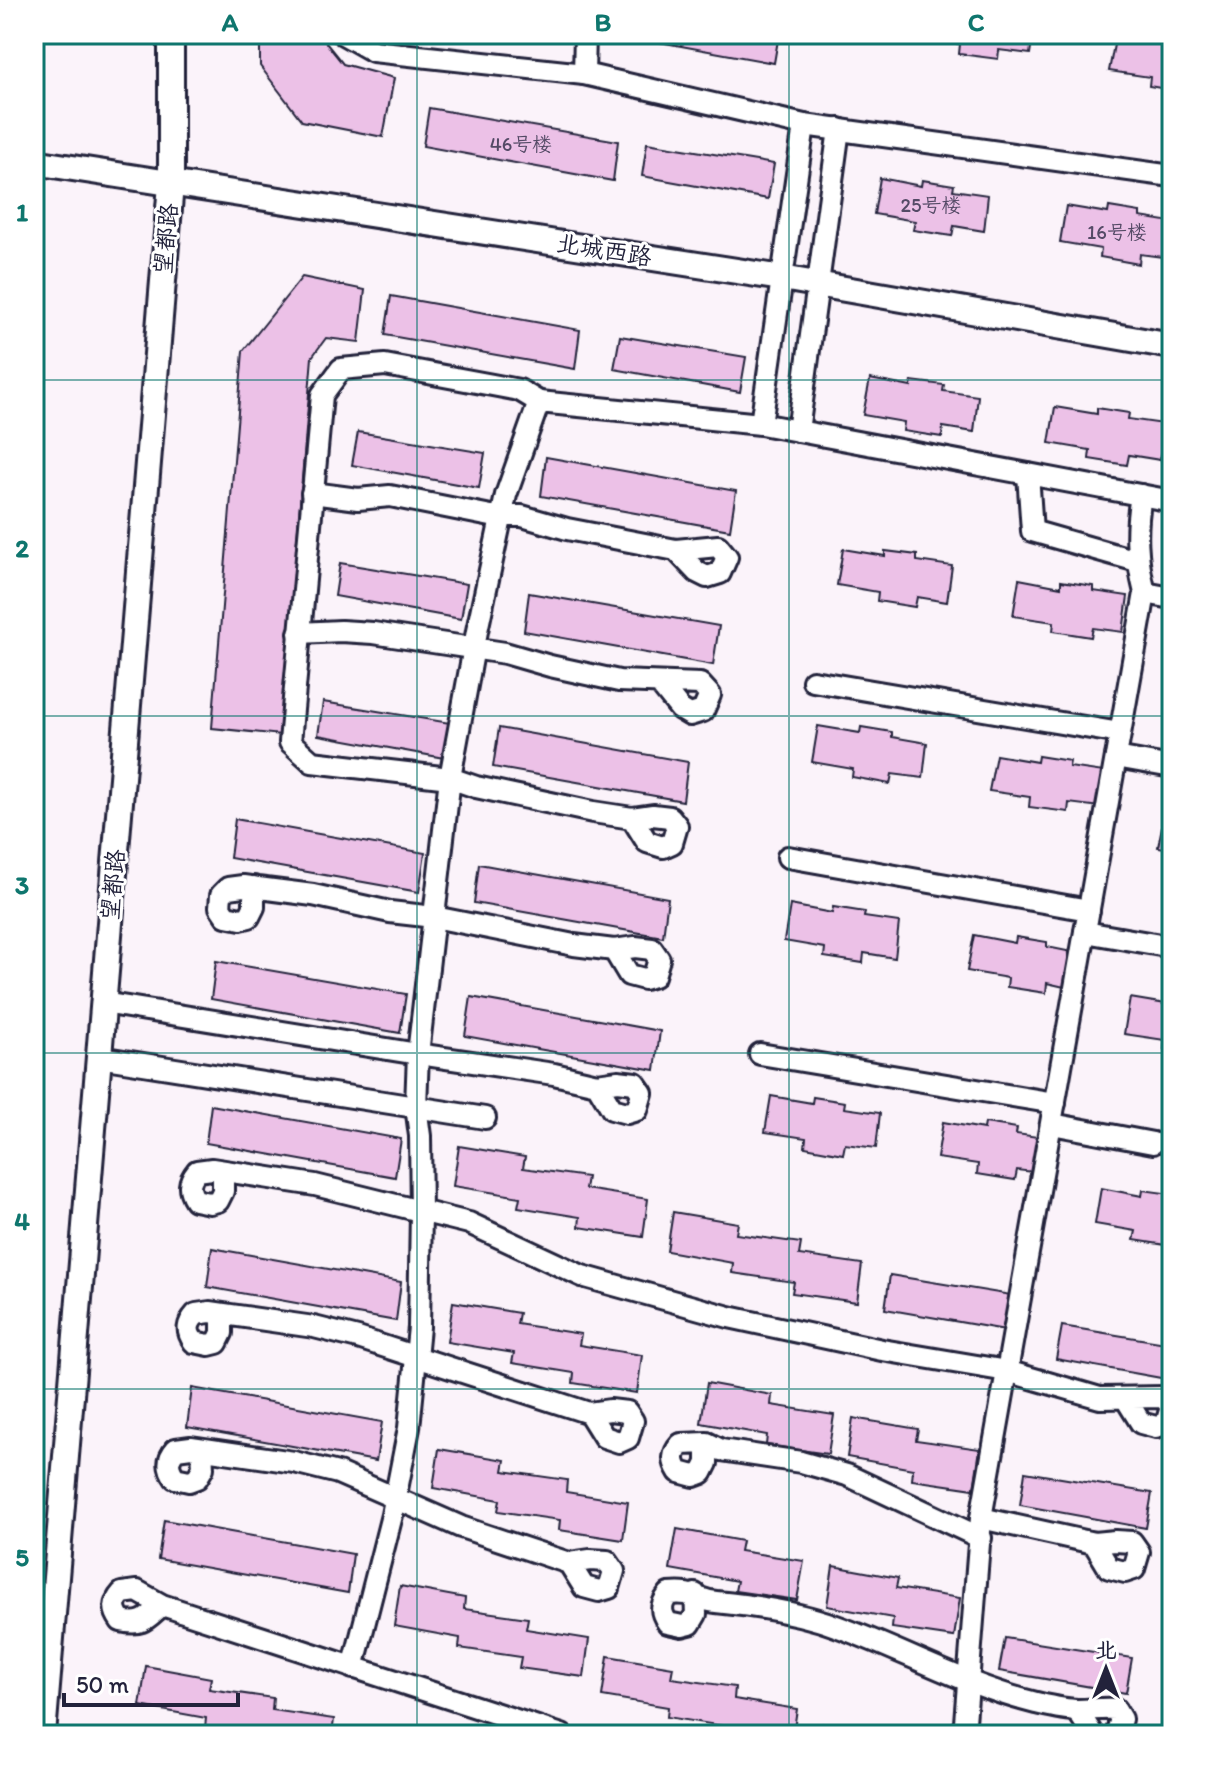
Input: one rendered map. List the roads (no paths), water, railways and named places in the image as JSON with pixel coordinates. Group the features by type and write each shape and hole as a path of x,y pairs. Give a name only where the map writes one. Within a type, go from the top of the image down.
{"street":[{"name":"望都路","path":"43,1735 171,184 171,34"},
{"path":"343,34 373,51 584,74 804,125 1172,176"},
{"path":"584,74 585,34"},
{"path":"761,424 804,125"},
{"path":"798,431 839,129"},
{"name":"北城西路","path":"34,162 782,278 1172,346"},
{"path":"632,818 524,798 450,778 312,762 290,742 322,395 341,369 385,365 519,390 539,402 761,424 1172,501"},
{"path":"353,1668 409,1428 416,1355 421,1212 420,1136 416,1106 418,1054 450,778 502,514 539,402"},
{"path":"1028,474 1032,531 1137,561"},
{"path":"312,493 358,499 390,496 491,516 522,516 567,529 676,550"},
{"path":"964,1735 981,1528 1145,593 1137,561 1141,495"},
{"path":"1145,593 1172,598"},
{"path":"299,633 373,633 505,653 619,681 660,684"},
{"path":"813,681 1120,733"},
{"path":"1116,757 1172,767"},
{"path":"788,857 1089,910"},
{"path":"254,887 614,950"},
{"path":"1085,932 1172,947"},
{"path":"103,1003 554,1074 597,1084"},
{"path":"760,1054 1055,1103"},
{"path":"99,1057 485,1118"},
{"path":"1052,1124 1153,1143"},
{"path":"223,1171 315,1185 469,1223 582,1276 714,1313 882,1350 1007,1371 1100,1398 1126,1399"},
{"path":"222,1314 314,1327 416,1355 589,1413"},
{"path":"707,1443 721,1450 801,1462 847,1475 981,1528 1094,1543"},
{"path":"202,1449 261,1456 323,1470 461,1527 569,1563"},
{"path":"695,1594 709,1601 777,1610 835,1626 969,1681 1036,1703 1077,1710 1098,1707 1115,1709 1121,1719 1116,1735"},
{"path":"162,1605 562,1735"},
{"path":"1077,1710 1093,1735"}]}
